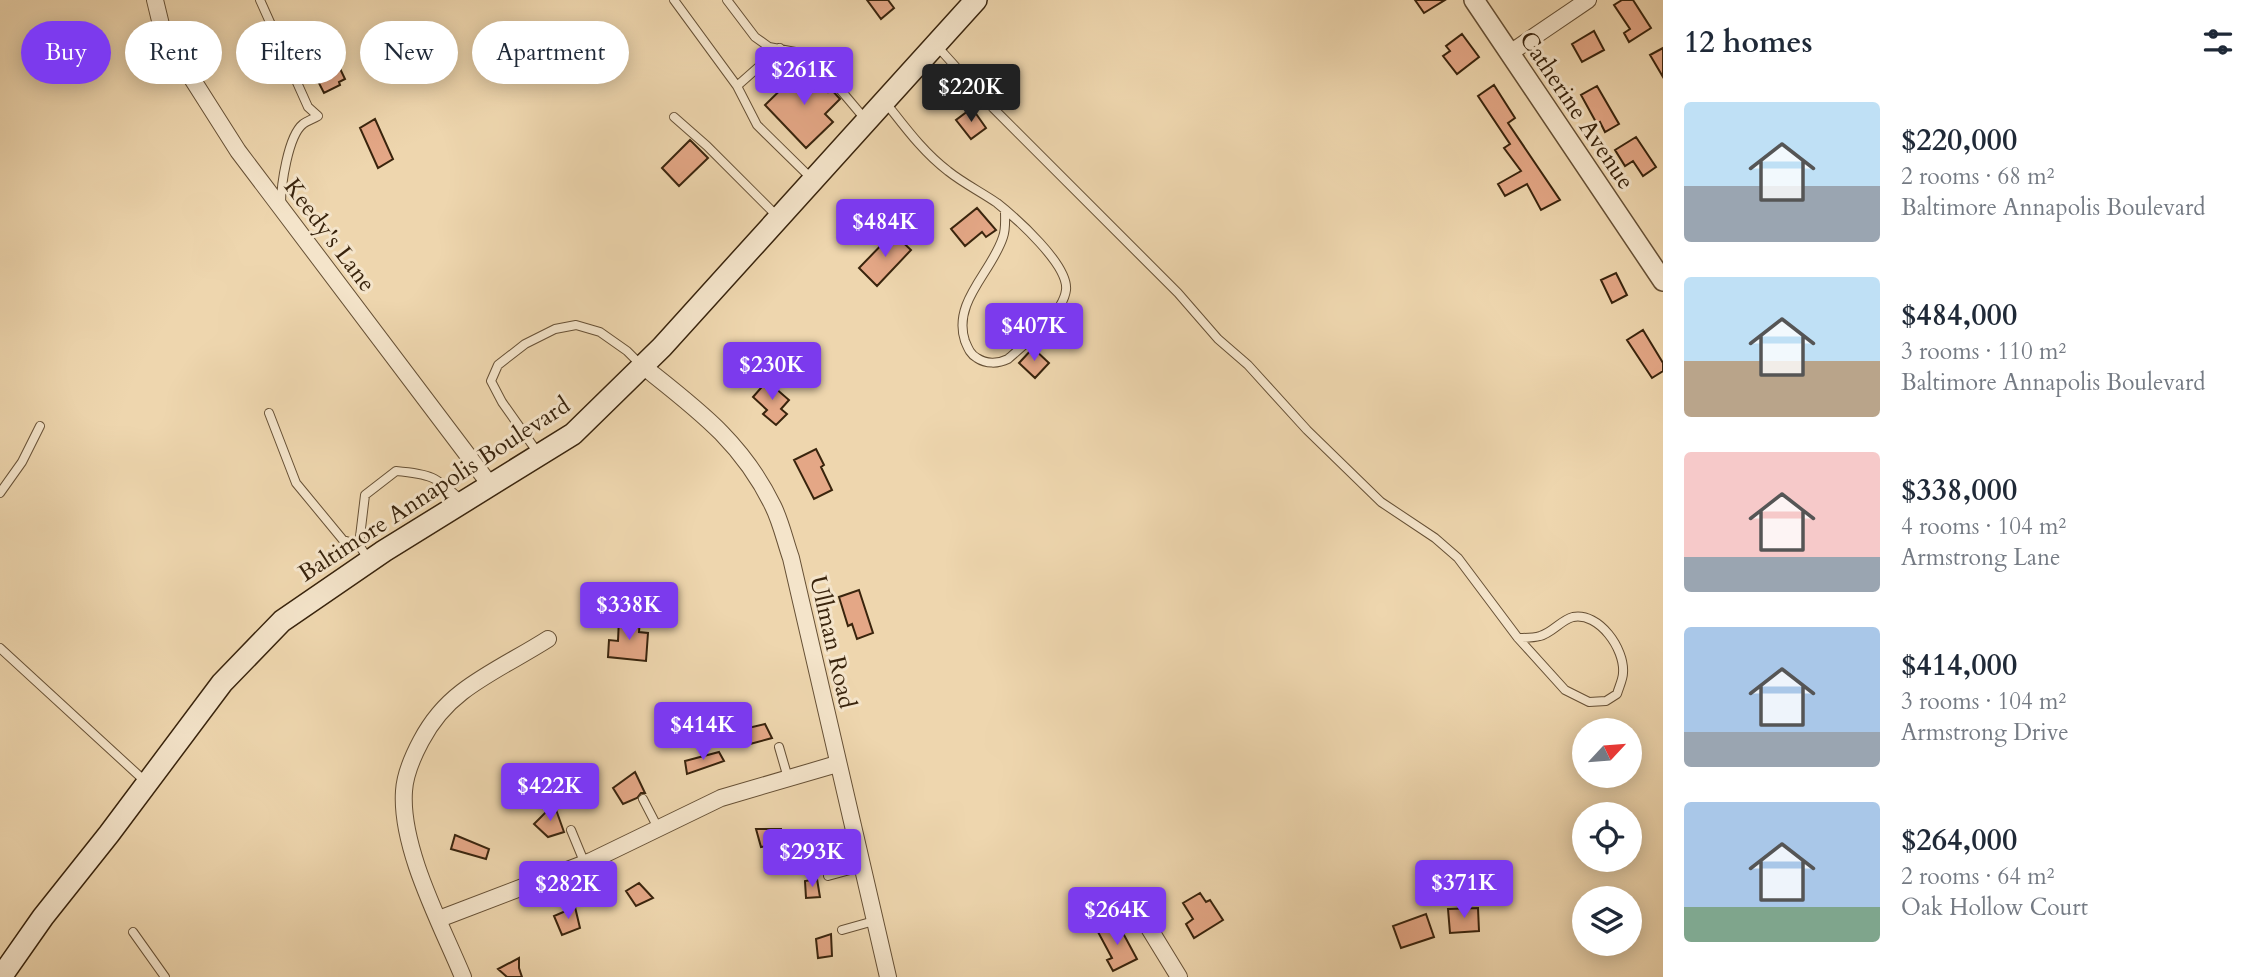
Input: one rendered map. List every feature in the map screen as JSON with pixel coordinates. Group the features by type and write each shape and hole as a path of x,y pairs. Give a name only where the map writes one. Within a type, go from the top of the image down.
{"main road":[{"name":"Baltimore Annapolis Boulevard","path":"1,977 43,917 222,683 282,621 365,553 464,503 573,434 643,367 976,0"}],"street":[{"name":"Keedy's Lane","path":"155,0 163,33 239,151 491,486"},
{"name":"Catherine Avenue","path":"1474,0 1663,281"},
{"path":"1510,53 1588,0"},
{"name":"Ullman Road","path":"643,367 719,429 741,453 774,509 794,569 888,977"},
{"path":"463,977 412,853 406,830 404,787 414,755 427,729 453,700 480,680 548,639"},
{"path":"439,919 585,864 721,798 837,764"},
{"path":"1141,915 1179,977"}],"lane":[{"path":"260,0 309,107 318,116 302,125 293,141 281,185 281,208"},
{"path":"674,0 737,86 757,125 813,180"},
{"path":"727,0 755,37 769,47 811,55 866,121"},
{"path":"936,46 993,108 1178,293 1218,339 1248,365 1307,430 1381,502 1435,538 1458,558 1518,638 1565,690 1589,702 1606,701 1617,694 1623,672 1619,650 1608,634 1594,621 1583,616 1569,618 1540,636 1518,638"},
{"path":"737,86 780,48"},
{"path":"884,101 922,148 948,172 1005,211 1056,261 1066,286 1062,303 1055,314 1008,359 991,363 975,357 969,350 963,335 962,321 975,286 1004,236 1005,211"},
{"path":"674,117 779,218"},
{"path":"539,455 502,402 491,381 498,365 525,345 555,329 576,325 600,332 627,351 643,367"},
{"path":"269,413 296,483 343,540 365,553"},
{"path":"0,492 22,462 40,426"},
{"path":"365,553 365,495 396,471 428,474 449,488 464,503"},
{"path":"0,648 147,783"},
{"path":"779,747 789,778"},
{"path":"643,799 658,828"},
{"path":"571,830 585,864"},
{"path":"828,876 861,867"},
{"path":"842,930 874,921"},
{"path":"133,932 165,977"}],"building":[{"path":"867,0 888,0 894,8 881,19"},
{"path":"1415,0 1445,0 1424,13"},
{"path":"1622,0 1633,0 1651,28 1629,42 1624,33 1630,29 1614,5"},
{"path":"1594,31 1604,50 1582,62 1572,44"},
{"path":"1462,34 1479,57 1457,74 1443,56 1450,51 1446,46"},
{"path":"1663,48 1663,77 1650,55"},
{"path":"804,67 828,92 831,89 840,99 825,114 833,122 806,148 765,105"},
{"path":"319,84 340,84 340,85 324,93"},
{"path":"1494,85 1515,118 1508,123 1560,200 1541,210 1527,184 1505,196 1498,184 1521,171 1504,148 1510,144 1478,96"},
{"path":"1597,86 1619,124 1605,132 1600,122 1597,124 1581,95"},
{"path":"972,108 986,128 971,139 956,120"},
{"path":"375,119 393,159 378,168 360,128"},
{"path":"1636,137 1656,167 1643,176 1633,161 1625,166 1615,150"},
{"path":"690,140 708,158 679,186 662,168"},
{"path":"977,208 996,230 986,237 982,232 965,246 951,229"},
{"path":"893,233 911,250 877,286 859,268"},
{"path":"1616,273 1627,295 1612,303 1601,280"},
{"path":"1643,330 1663,363 1663,371 1652,378 1627,340"},
{"path":"1033,348 1049,363 1035,378 1019,363"},
{"path":"767,381 789,400 781,409 787,414 776,425 763,414 767,410 753,397"},
{"path":"816,449 832,490 814,499 794,460"},
{"path":"859,590 873,633 857,639 852,624 848,626 839,597"},
{"path":"619,618 640,619 639,632 648,633 646,661 608,657 609,640 618,641"},
{"path":"765,724 772,738 750,744 744,729"},
{"path":"719,752 724,761 687,774 685,761"},
{"path":"635,772 645,793 623,804 613,788"},
{"path":"554,804 564,832 548,837 534,824"},
{"path":"756,829 781,829 781,843 761,847"},
{"path":"455,835 489,849 486,859 451,849"},
{"path":"817,879 820,897 806,898 805,881"},
{"path":"639,883 653,898 636,906 626,891"},
{"path":"1200,893 1206,902 1210,900 1223,920 1194,938 1186,924 1193,919 1183,903"},
{"path":"575,907 580,928 562,935 554,916"},
{"path":"1478,908 1479,931 1450,933 1448,909"},
{"path":"1426,914 1434,937 1401,948 1393,926"},
{"path":"1117,922 1137,959 1113,971 1107,960 1112,958 1098,932"},
{"path":"831,934 832,956 818,958 816,939"},
{"path":"519,958 522,977 507,977 498,969"}]}
